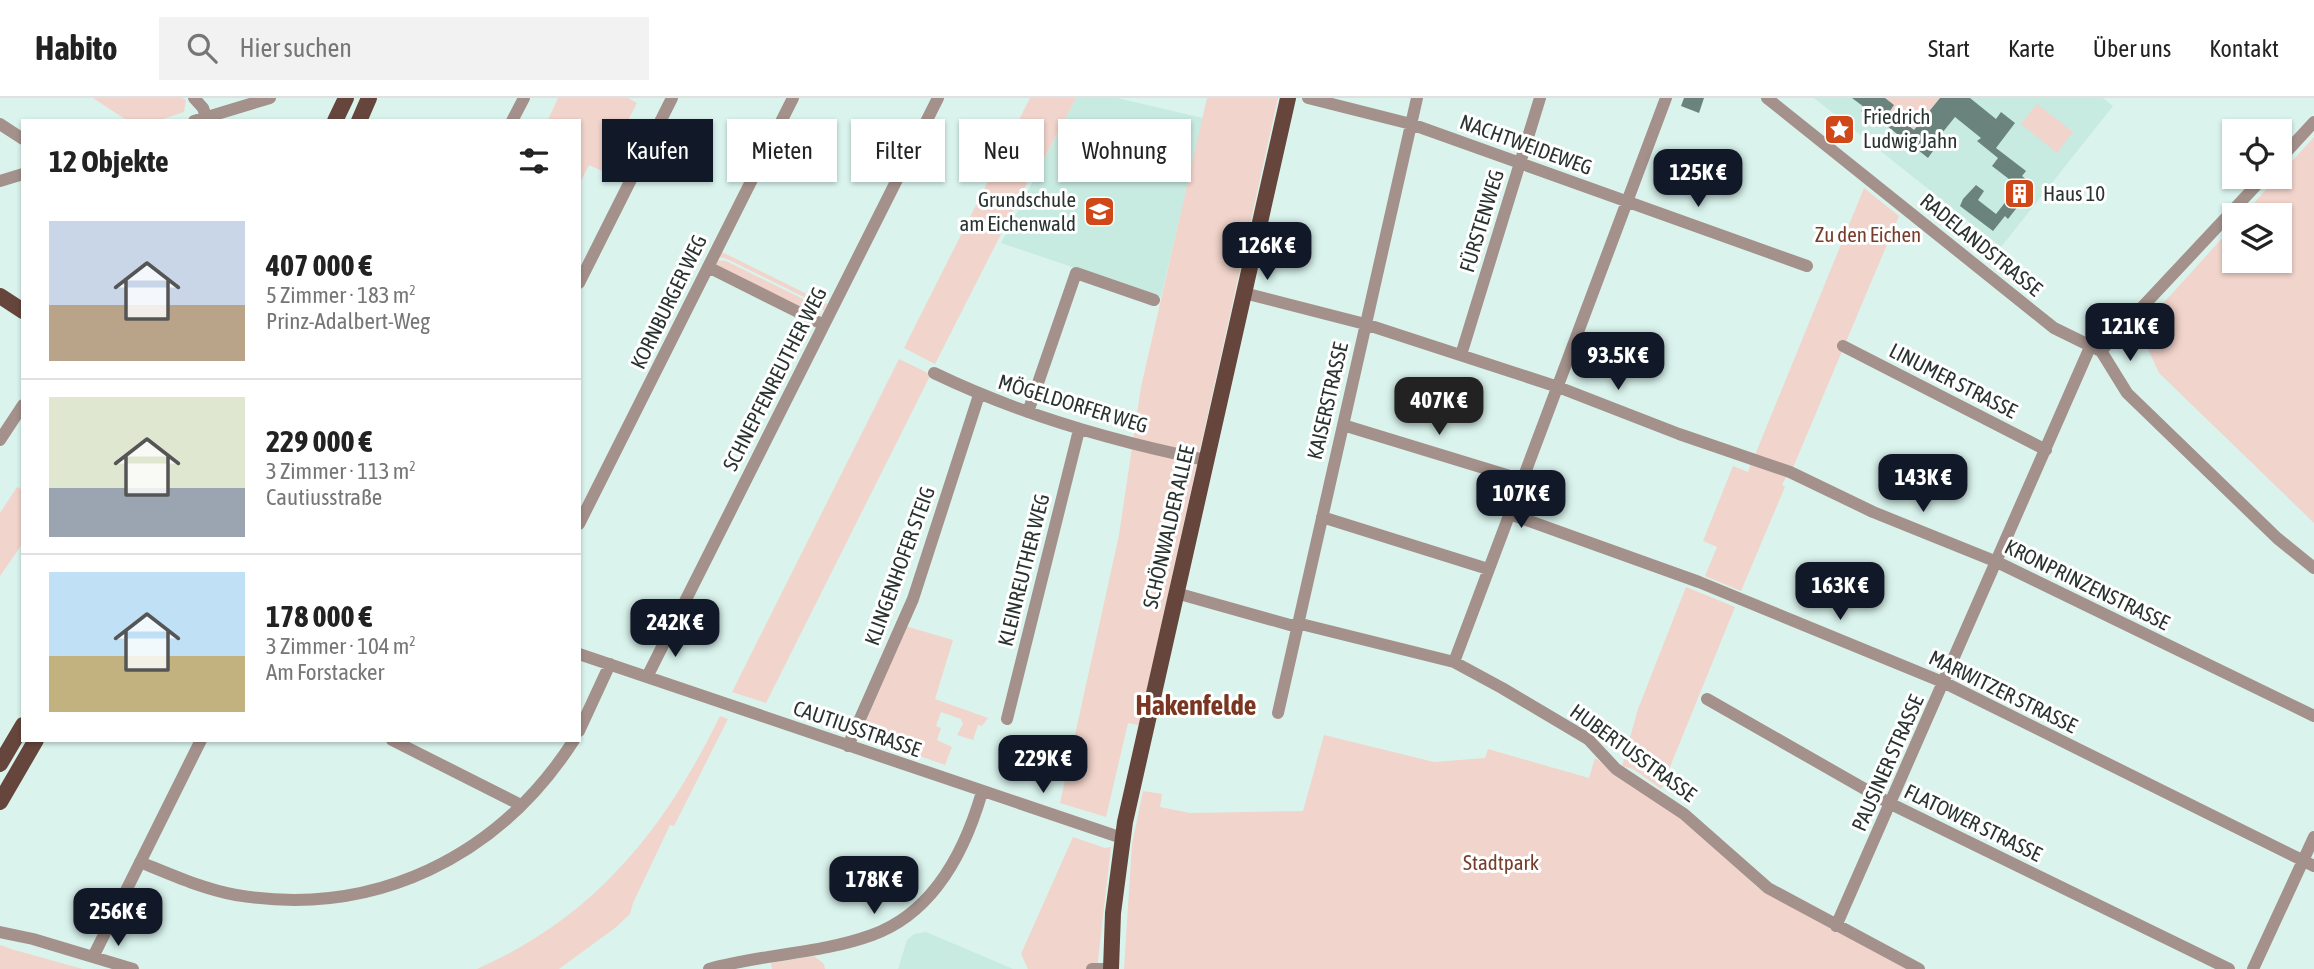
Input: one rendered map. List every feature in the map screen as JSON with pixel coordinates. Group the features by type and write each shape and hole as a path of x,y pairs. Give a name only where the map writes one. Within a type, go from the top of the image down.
{"main road":[{"path":"336,119 346,98"},
{"path":"360,119 369,98"},
{"name":"SCHÖNWALDER ALLEE","path":"1109,969 1122,838 1288,98"},
{"path":"0,284 21,297"},
{"path":"0,296 21,310"},
{"path":"0,764 21,728"},
{"path":"0,802 35,742"}],"street":[{"path":"194,98 203,108 200,119"},
{"path":"200,119 270,98"},
{"path":"513,119 524,98"},
{"path":"581,279 672,98"},
{"name":"KORNBURGER WEG","path":"581,520 793,98"},
{"name":"SCHNEPFENREUTHER WEG","path":"647,677 938,98"},
{"name":"NACHTWEIDEWEG","path":"1308,98 1411,124 1807,266"},
{"name":"KAISERSTRASSE","path":"1278,713 1417,98"},
{"name":"FÜRSTENWEG","path":"1461,355 1540,98"},
{"path":"1454,662 1666,98"},
{"name":"RADELANDSTRASSE","path":"1767,98 2054,328 2096,348"},
{"path":"2292,146 2314,122"},
{"path":"0,124 21,138"},
{"path":"0,181 21,175"},
{"name":"PAUSINER STRASSE","path":"1836,926 2046,450 2096,348 2252,189"},
{"path":"708,267 824,325"},
{"path":"1028,412 1076,274 1154,300"},
{"name":"KRONPRINZENSTRASSE","path":"1244,293 1365,324 1461,355 1558,387 1679,434 1790,472 1873,512 1997,562 2314,716"},
{"name":"LINUMER STRASSE","path":"1843,346 2046,450"},
{"path":"2096,348 2127,393 2277,538 2314,568"},
{"name":"MÖGELDORFER WEG","path":"934,373 979,395 1079,430 1206,460"},
{"name":"KLINGENHOFER STEIG","path":"848,746 913,599 979,395"},
{"path":"0,440 21,408"},
{"path":"1343,425 1523,480"},
{"name":"KLEINREUTHER WEG","path":"1007,719 1079,430"},
{"name":"MARWITZER STRASSE","path":"1510,514 1699,582 1945,683 2309,863"},
{"path":"1322,517 1488,569"},
{"name":"HUBERTUSSTRASSE","path":"1176,593 1454,662 1588,739 1616,769 1685,814 1756,880 1919,969"},
{"name":"CAUTIUSSTRASSE","path":"581,655 1122,838"},
{"path":"581,727 610,664"},
{"name":"FLATOWER STRASSE","path":"1707,699 1891,804 2229,969"},
{"path":"93,957 200,742"},
{"path":"396,742 521,805"},
{"path":"140,862 187,882 235,894 293,900 333,897 388,886 439,867 473,846 539,787 573,742"},
{"path":"709,969 848,941 892,926 916,909 944,878 959,851 982,792"},
{"path":"2253,969 2309,863 2314,837"},
{"path":"0,923 33,939"},
{"path":"0,932 33,939 133,969"},
{"path":"1092,969 1109,969"}],"shaded area":[{"name":"Grundschule am Eichenwald","path":"1076,98 1117,98 1203,118 1191,169 1191,119 1065,119"},
{"path":"1814,98 2103,98 2113,106 2001,247"},
{"name":"Grundschule am Eichenwald","path":"1058,133 1058,182 1188,182 1161,297 1001,243 1033,182 1044,182 1044,160"},
{"path":"926,932 1013,969 898,969 907,940 914,934"}],"green space":[{"path":"93,98 186,100 184,112 163,119 125,119"},
{"path":"558,98 628,98 637,103 629,119 602,119 602,171 589,165 581,181 581,119 548,119"},
{"path":"1030,98 1076,98 1065,119 1058,119 1058,132 1044,159 1044,119 1019,119"},
{"path":"1207,98 1278,98 1139,725 1128,723 1106,817 1060,803 1119,535 1141,387 1188,182 1191,182 1191,168"},
{"path":"1885,98 1940,98 1914,130 1903,122 1907,116 1904,115 1900,120 1890,111 1894,105"},
{"path":"2037,104 2073,132 2057,153 2021,124"},
{"path":"2314,137 2314,523 2159,373 2139,330 2222,238 2222,273 2292,273 2292,203 2254,203 2267,189 2292,189 2292,161"},
{"path":"988,182 1027,182 935,364 904,348"},
{"name":"Zu den Eichen","path":"1864,188 1899,216 1792,470 1755,455"},
{"path":"722,252 827,304 824,311 814,302 719,257"},
{"path":"715,260 726,261 813,304 821,315 815,315 718,268"},
{"path":"899,359 930,374 929,378 766,703 732,692"},
{"path":"1751,464 1786,477 1782,485 1785,487 1741,591 1705,576 1717,547 1703,541 1733,466 1748,472"},
{"path":"17,487 21,489 21,546 0,576 0,513"},
{"path":"1686,587 1735,607 1661,789 1633,769 1622,766 1638,709"},
{"path":"905,626 953,640 935,699 988,718 982,726 978,725 973,740 957,735 963,724 961,719 941,712 936,726 941,728 937,740 952,747 945,765 858,734"},
{"path":"720,716 728,719 674,826 670,825 630,914 559,969 477,969 519,948 557,923 591,896 622,865 650,832 675,796"},
{"name":"Stadtpark","path":"1324,735 1434,762 1485,758 1488,749 1589,778 1595,758 1709,839 1757,887 1910,969 1124,969 1132,844 1143,791 1162,794 1160,807 1190,813 1303,811"},
{"path":"1073,837 1105,848 1111,847 1097,969 1028,969 1021,954"},
{"path":"0,945 11,949 83,969 0,969"},
{"path":"814,956 824,964 825,969 772,969 771,963"}],"building":[{"path":"1684,98 1704,98 1699,113 1681,106"},
{"path":"1852,98 1885,98 1894,105 1890,111 1914,130 1940,98 1970,98 1996,119 2001,112 2015,123 1996,148 2026,171 2022,176 2034,186 2008,219 2005,216 1993,231 1960,206 1963,199 1976,185 1984,191 1978,200 1996,214 2018,186 1992,166 1998,158 1977,141 1981,138 1955,117 1930,148 1933,151 1928,158 1918,150 1914,151 1912,146 1881,121 1879,125 1869,118 1861,111 1864,107"}],"place":[{"name":"Friedrich Ludwig Jahn","path":"1840,129"},
{"name":"Haus 10","path":"2020,194"},
{"name":"Grundschule am Eichenwald","path":"1099,212"}],"district":[{"name":"Hakenfelde","path":"1196,705"}]}
